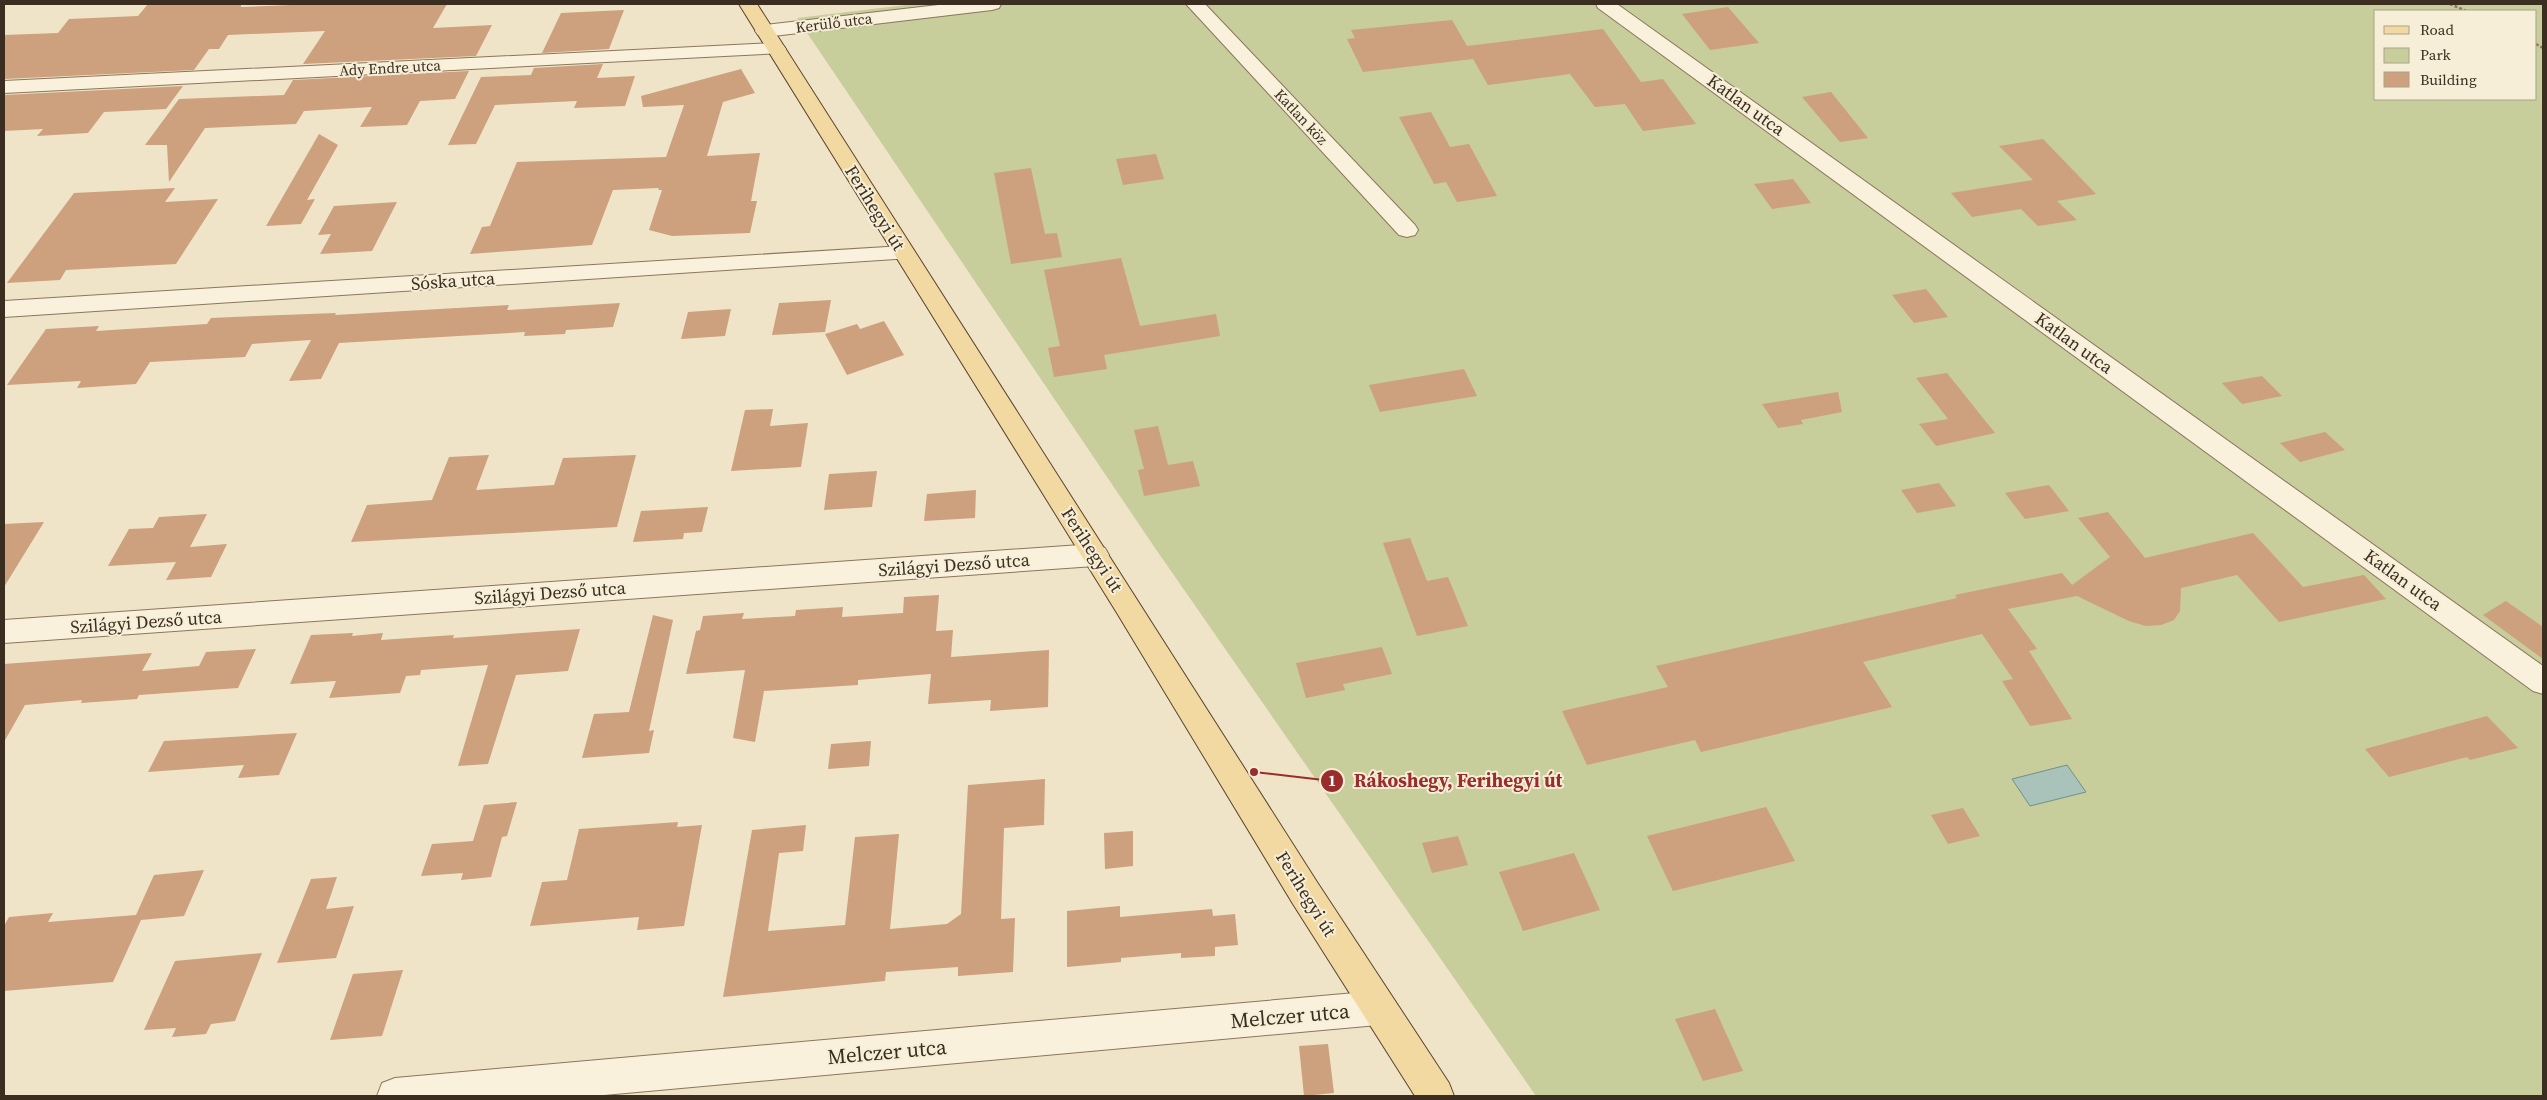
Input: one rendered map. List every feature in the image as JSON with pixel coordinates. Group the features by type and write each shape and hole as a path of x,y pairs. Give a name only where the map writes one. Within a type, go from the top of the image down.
{"main road":[{"name":"Ferihegyi út","path":"748,4 1378,1008 1436,1096"}],"street":[{"name":"Kerülő utca","path":"771,40 992,4"},
{"name":"Katlan köz","path":"1195,4 1407,230"},
{"name":"Katlan utca","path":"1605,4 2543,682"},
{"name":"Ady Endre utca","path":"4,87 771,40"},
{"name":"Sóska utca","path":"4,309 903,253"},
{"name":"Szilágyi Dezső utca","path":"4,632 1095,555"},
{"name":"Melczer utca","path":"395,1096 1378,1008"}],"path":[{"path":"2450,4 2464,10"}],"green space":[{"path":"914,4 2543,4 2543,1096 1536,1096 1155,548 797,18"}],"water":[{"path":"2067,765 2086,792 2030,806 2012,779"}],"building":[{"path":"148,4 241,4 241,7 317,4 447,4 433,28 492,25 476,56 303,64 325,31 228,35 219,49 209,49 194,70 4,79 4,35 58,33 69,19 138,16"},
{"path":"1728,7 1759,43 1710,50 1682,14"},
{"path":"624,10 609,49 542,53 561,13"},
{"path":"1452,20 1467,46 1603,29 1641,82 1663,79 1696,124 1643,131 1625,104 1595,107 1570,74 1488,85 1473,59 1363,72 1347,39 1355,38 1351,30"},
{"path":"603,64 597,78 635,76 625,106 574,108 577,101 495,105 476,144 448,145 481,77 531,75 534,68"},
{"path":"741,69 755,93 723,102 707,156 760,153 751,201 757,201 750,233 672,236 649,230 662,190 658,190 659,188 613,190 592,245 470,254 482,227 490,226 517,162 666,157 684,105 643,107 641,96"},
{"path":"469,71 455,99 420,101 407,125 360,127 372,107 304,111 296,124 205,128 169,182 167,145 145,145 179,99 284,95 293,80"},
{"path":"183,86 166,109 104,112 88,133 37,136 43,129 4,131 4,95"},
{"path":"1831,92 1868,138 1840,142 1802,97"},
{"path":"1431,112 1450,147 1469,144 1497,196 1457,202 1446,182 1434,184 1399,117"},
{"path":"319,134 338,145 307,200 315,199 301,224 266,226"},
{"path":"2043,139 2096,194 2057,201 2077,220 2038,226 2021,209 1972,217 1951,193 2033,180 1999,146"},
{"path":"1156,154 1164,179 1123,185 1116,159"},
{"path":"1031,168 1045,234 1057,233 1062,257 1011,264 994,173"},
{"path":"1793,179 1811,203 1772,209 1754,184"},
{"path":"175,188 165,202 218,199 176,264 66,270 60,280 7,283 74,193"},
{"path":"397,202 372,251 320,254 331,234 318,235 334,206"},
{"path":"1121,258 1140,326 1216,314 1220,336 1104,355 1107,369 1054,377 1048,348 1060,346 1044,270"},
{"path":"1926,289 1948,317 1914,323 1892,295"},
{"path":"831,300 825,332 772,335 779,303"},
{"path":"620,303 613,327 566,330 565,334 524,336 525,332 339,343 321,379 289,381 311,340 252,344 245,357 150,362 136,384 77,388 81,381 7,385 46,329 99,326 96,331 207,324 211,318 336,313 335,315 509,305 507,310"},
{"path":"731,309 725,336 681,339 688,312"},
{"path":"884,321 904,355 847,375 825,334 857,324 860,329"},
{"path":"1464,369 1477,396 1380,412 1369,385"},
{"path":"1947,373 1995,433 1936,446 1919,424 1948,419 1916,378"},
{"path":"2262,376 2282,396 2242,404 2222,383"},
{"path":"1838,392 1842,412 1801,420 1803,424 1778,428 1762,404"},
{"path":"773,409 770,426 808,423 801,467 731,471 745,410"},
{"path":"1158,426 1168,465 1193,461 1200,486 1144,496 1138,470 1144,469 1134,430"},
{"path":"2325,432 2345,450 2300,462 2280,443"},
{"path":"489,455 476,490 554,485 563,458 636,455 617,527 351,542 367,505 432,500 449,457"},
{"path":"877,471 872,507 824,510 829,474"},
{"path":"1939,483 1956,506 1917,513 1901,490"},
{"path":"2049,485 2069,511 2025,519 2005,493"},
{"path":"976,490 975,518 924,521 927,494"},
{"path":"708,507 702,532 684,533 683,539 633,542 641,511"},
{"path":"2108,512 2145,558 2253,533 2303,587 2364,575 2386,599 2279,622 2237,575 2181,588 2180,611 2174,620 2161,625 2146,626 2129,621 2077,596 2008,609 2037,649 2029,651 2072,719 2030,726 2002,681 2013,679 1982,634 1863,662 1892,707 1701,752 1695,740 1587,765 1562,711 1668,687 1656,666 1957,598 1955,595 2062,573 2072,585 2110,557 2078,518"},
{"path":"207,514 190,547 227,544 211,577 166,580 176,562 108,566 129,529 153,528 159,517"},
{"path":"44,522 4,587 4,524"},
{"path":"1410,538 1427,581 1448,577 1468,626 1417,636 1383,543"},
{"path":"939,595 936,631 953,630 951,657 1049,650 1048,707 990,711 991,700 928,704 931,674 858,680 858,685 764,691 755,742 733,738 745,670 686,674 696,631 700,630 703,616 744,613 742,619 795,616 796,610 843,607 842,617 903,613 904,597"},
{"path":"2506,601 2543,627 2543,659 2483,615"},
{"path":"653,615 673,620 649,731 654,730 649,753 582,758 594,714 629,712"},
{"path":"580,629 568,671 516,675 488,764 458,766 488,665 421,670 420,675 406,676 400,693 329,698 336,681 290,684 311,635 353,633 352,636 383,633 381,640 454,635 453,638"},
{"path":"1382,647 1392,674 1343,684 1345,690 1306,698 1296,663"},
{"path":"256,649 238,688 139,695 137,699 81,703 82,700 25,705 4,742 4,664 152,653 142,671 199,666 206,652"},
{"path":"2487,716 2518,748 2470,760 2467,757 2389,777 2365,749"},
{"path":"297,733 279,775 238,778 244,765 148,772 164,741"},
{"path":"871,741 869,766 828,769 831,744"},
{"path":"1045,779 1044,825 1004,828 1001,919 1015,918 1013,972 958,976 958,967 886,972 885,981 723,997 752,830 806,825 803,851 779,853 768,931 845,925 855,837 899,834 890,929 947,924 961,914 968,785"},
{"path":"517,802 507,836 502,837 491,877 461,880 463,873 421,876 432,844 473,841 484,805"},
{"path":"1766,807 1795,861 1673,891 1647,836"},
{"path":"1963,808 1980,836 1948,844 1931,815"},
{"path":"678,822 677,827 702,825 684,926 637,930 639,917 530,926 542,882 567,880 579,829"},
{"path":"1133,831 1133,866 1105,869 1104,833"},
{"path":"1458,836 1468,865 1432,873 1422,843"},
{"path":"1574,853 1600,910 1523,931 1499,872"},
{"path":"204,870 184,916 141,920 113,982 4,991 4,926 9,917 53,913 48,922 136,915 154,875"},
{"path":"337,877 326,909 354,906 336,958 277,963 311,879"},
{"path":"1120,906 1120,917 1212,909 1213,916 1235,914 1238,945 1215,947 1215,956 1181,958 1181,953 1121,958 1121,962 1067,967 1067,911"},
{"path":"262,953 235,1021 211,1024 206,1034 172,1037 176,1028 144,1030 175,961"},
{"path":"403,970 382,1036 330,1040 353,974"},
{"path":"1715,1009 1743,1071 1703,1081 1675,1019"},
{"path":"1328,1044 1334,1093 1304,1096 1299,1046"}],"place":[{"name":"Rákoshegy, Ferihegyi út","path":"1254,772"}]}
